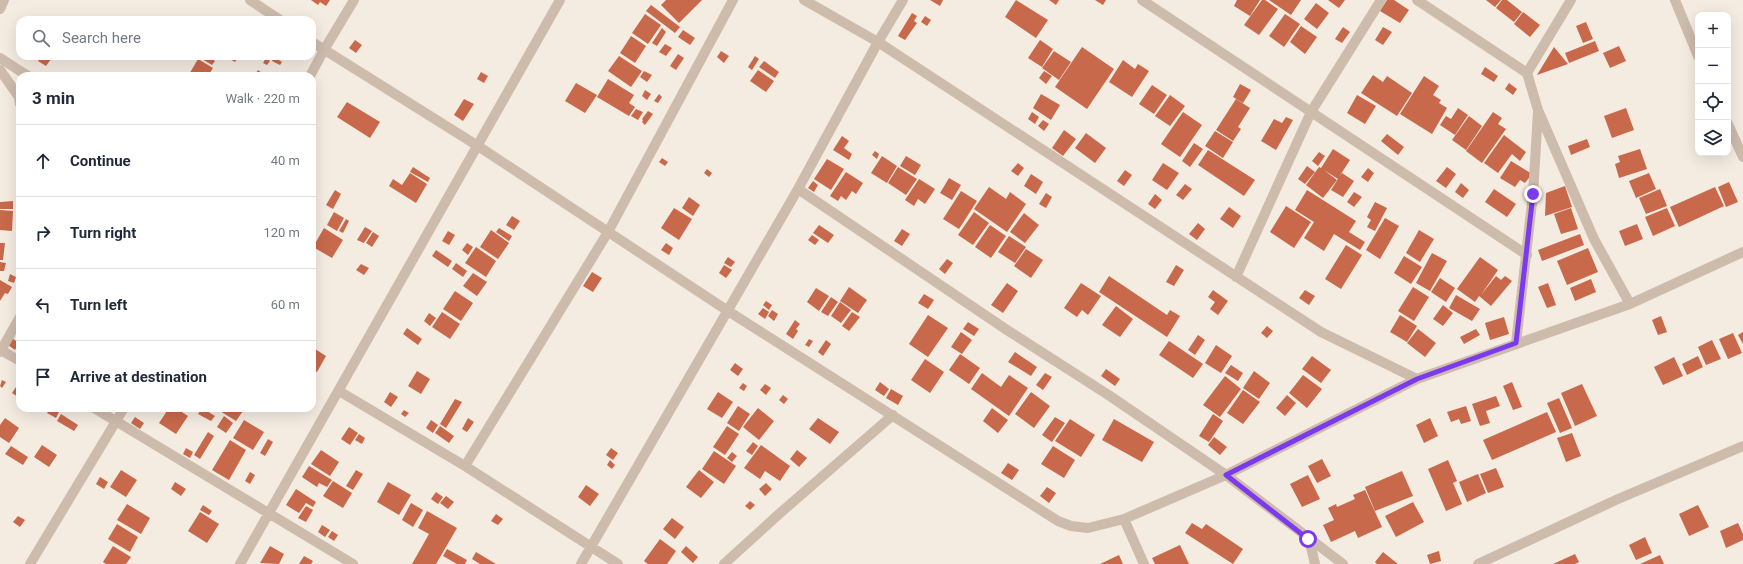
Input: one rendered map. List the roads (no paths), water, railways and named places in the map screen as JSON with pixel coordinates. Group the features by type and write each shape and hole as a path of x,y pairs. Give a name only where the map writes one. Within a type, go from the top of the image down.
{"street":[{"path":"0,9 4,0"},
{"path":"250,0 274,16"},
{"path":"312,72 354,0"},
{"path":"240,564 560,0"},
{"path":"465,466 608,232 733,0"},
{"path":"804,0 878,42 1321,332 1417,379"},
{"path":"580,564 798,189 878,42 903,0"},
{"path":"1142,0 1527,254"},
{"path":"1236,277 1311,112 1381,0"},
{"path":"1417,0 1527,73 1538,110 1594,239 1630,304"},
{"path":"1527,73 1571,0"},
{"path":"1675,0 1695,49"},
{"path":"316,45 478,146 728,311 1058,521 1071,526 1088,528 1124,519 1226,475 1417,379 1630,304 1743,252"},
{"path":"0,58 22,72"},
{"path":"0,70 16,94"},
{"path":"1516,343 1533,194 1538,110"},
{"path":"1731,130 1743,156"},
{"path":"798,189 1007,330 1110,396 1226,475 1308,539 1343,564"},
{"path":"16,324 1,351 16,360"},
{"path":"339,391 465,466 618,564"},
{"path":"100,412 353,564"},
{"path":"30,564 122,412"},
{"path":"724,564 779,514 894,416"},
{"path":"1478,564 1618,500 1743,446"},
{"path":"1124,519 1144,564"},
{"path":"1308,539 1315,564"}]}
